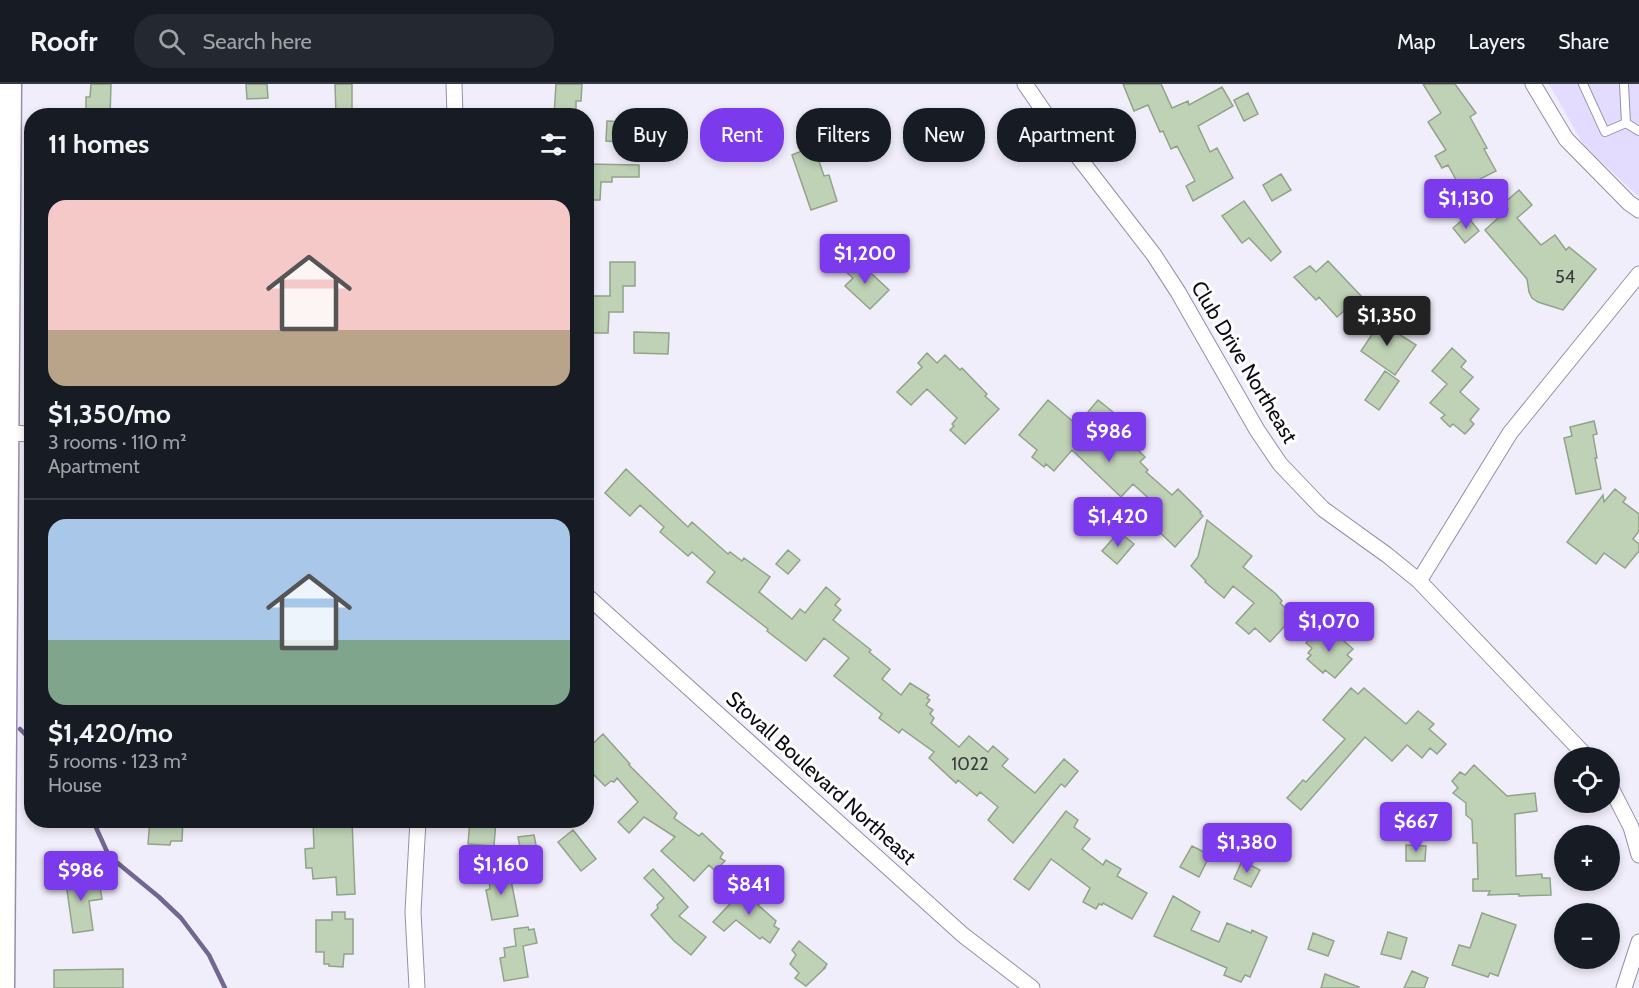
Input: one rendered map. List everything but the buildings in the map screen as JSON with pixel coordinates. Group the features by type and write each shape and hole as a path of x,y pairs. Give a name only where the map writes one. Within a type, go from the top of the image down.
{"main road":[{"path":"3,988 4,510 8,433 4,173 10,84"}],"street":[{"path":"454,84 455,108"},
{"name":"Club Drive Northeast","path":"1025,84 1049,119 1154,255 1178,292 1257,430 1280,464 1323,509 1419,581 1577,747"},
{"path":"1533,84 1566,139 1629,203 1639,210"},
{"path":"1419,581 1510,433 1639,274"},
{"path":"8,433 24,434"},
{"name":"Stovall Boulevard Northeast","path":"594,602 963,934 1032,988"},
{"path":"1620,806 1631,827 1639,855"},
{"path":"417,988 413,912 418,828"},
{"path":"1624,988 1639,942"}],"lane":[{"path":"1583,84 1605,132 1626,123"},
{"path":"1624,84 1626,123"},
{"path":"1626,123 1639,131"}],"shaded area":[{"path":"1549,84 1639,84 1639,197 1584,146"}],"waterway":[{"path":"20,729 24,733"},
{"path":"96,828 109,856 181,918 209,955 225,988"}]}
